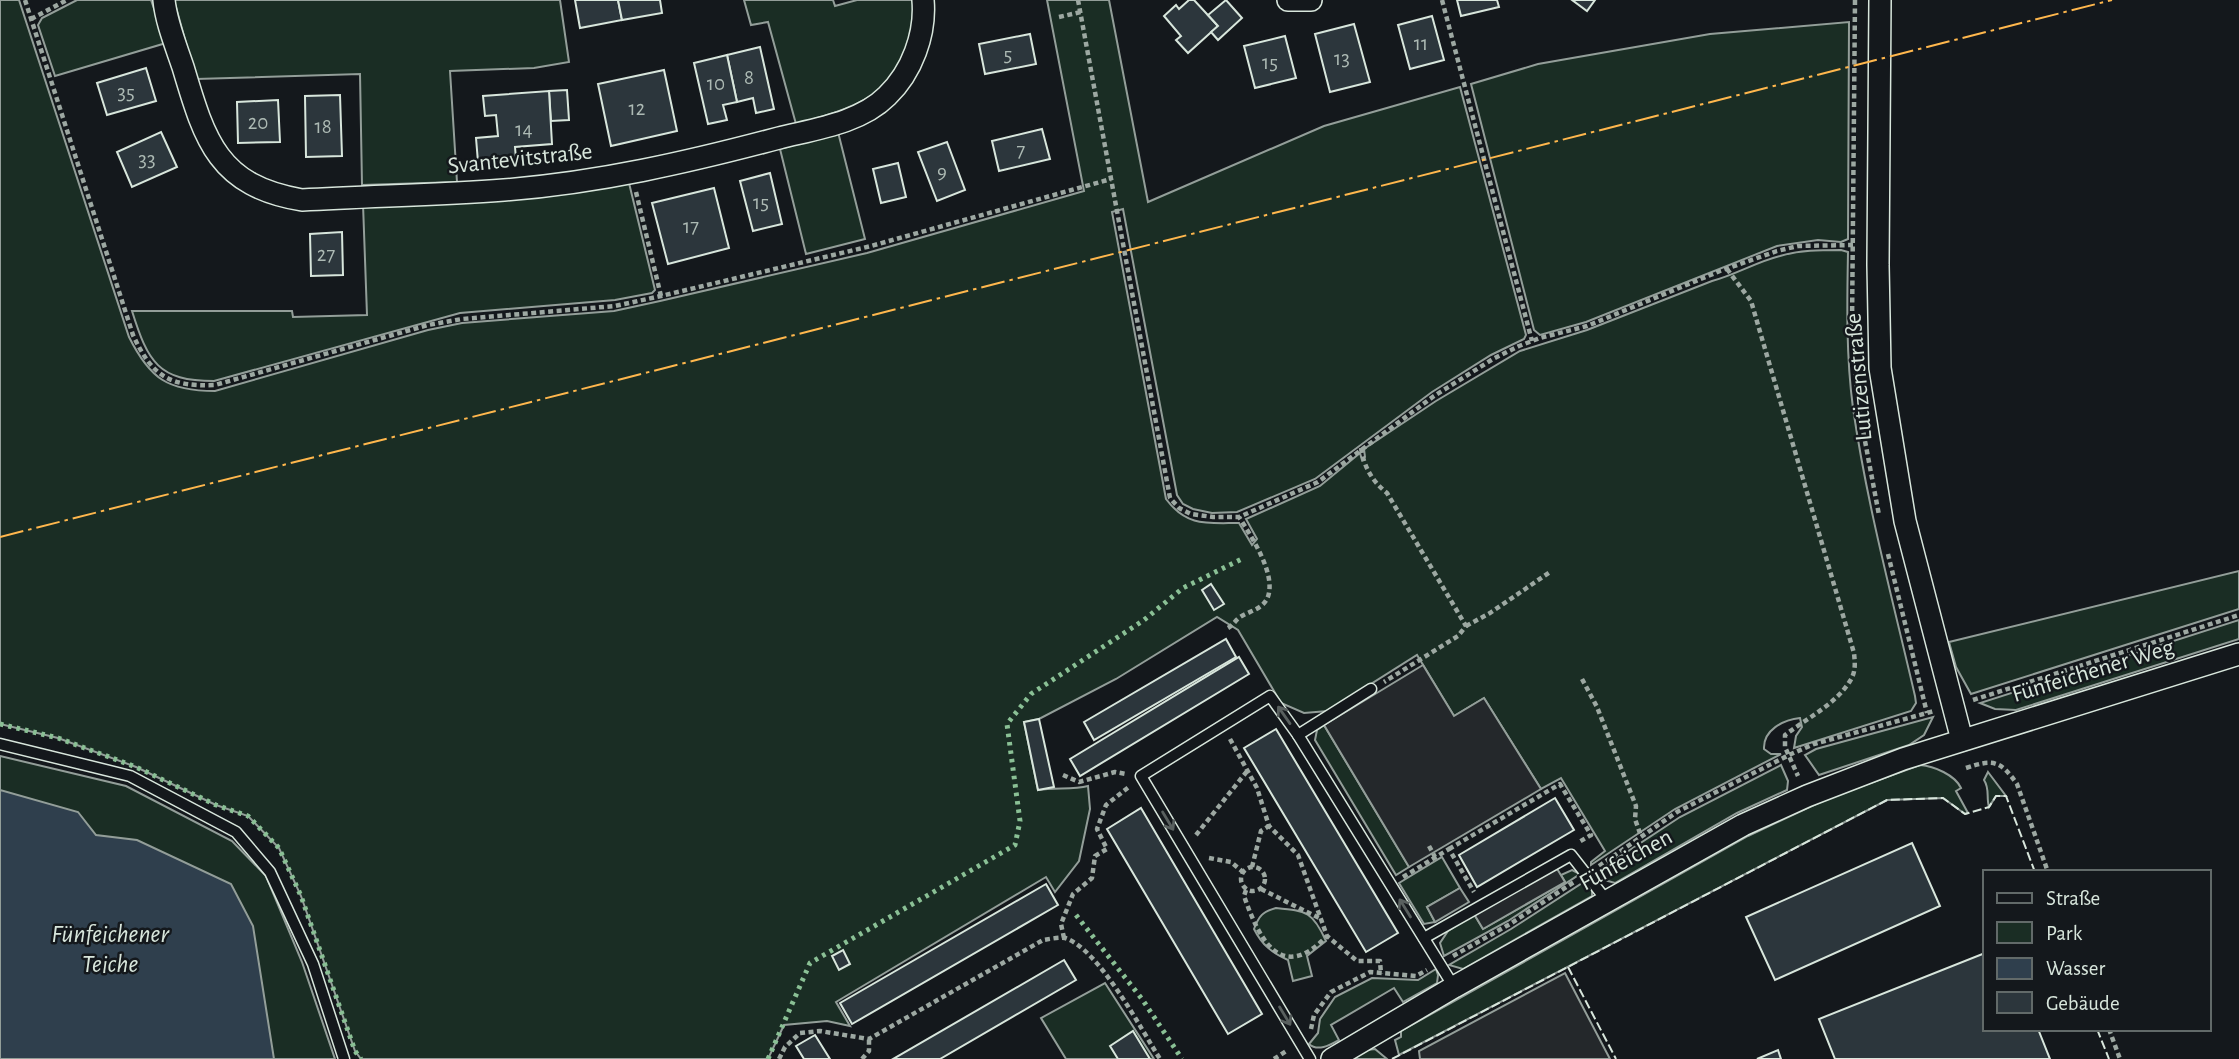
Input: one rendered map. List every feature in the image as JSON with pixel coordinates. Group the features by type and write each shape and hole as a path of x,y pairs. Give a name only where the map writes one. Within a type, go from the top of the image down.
{"street":[{"name":"Svantevitstraße","path":"164,0 199,120 220,158 246,182 273,195 302,200 505,190 632,173 723,153 858,116 886,97 905,74 919,43 924,13 923,0"},
{"path":"1287,0 1311,0"},
{"name":"Lutizenstraße","path":"1880,0 1880,368 1905,521 1962,740"},
{"name":"Fünfeichener Weg","path":"1962,740 2239,654"},
{"name":"Fünfeichen","path":"1332,1059 1454,987 1743,825 1823,789 1962,740"}],"lane":[{"path":"1298,735 1371,690"},
{"path":"1310,1059 1141,776 1270,696 1298,735 1454,987"},
{"path":"0,744 130,776 236,832 270,872 313,964 344,1059"},
{"path":"1424,938 1571,855 1607,901"}],"path":[{"path":"24,0 133,335 143,356 156,372 171,381 191,386 215,385 428,325 463,319 615,306 661,296 871,246 1111,179"},
{"path":"30,19 67,0"},
{"path":"1078,0 1170,498 1179,508 1191,514 1239,517 1318,482 1361,448 1469,374 1493,359 1532,341 1587,326 1777,251 1798,246 1853,245"},
{"path":"1442,0 1532,341"},
{"path":"1059,18 1081,12"},
{"path":"632,173 661,296"},
{"path":"1727,269 1751,301 1854,653 1855,667 1851,680 1834,699 1785,735 1789,755"},
{"path":"1361,448 1363,461 1370,475 1387,493 1466,626"},
{"path":"1228,628 1240,617 1258,608 1266,600 1270,588 1265,566 1239,517"},
{"path":"1371,690 1458,636 1466,626 1550,572"},
{"path":"1582,679 1597,707 1636,806 1635,819 1641,836"},
{"path":"1223,726 1257,789 1269,826 1298,855 1327,936 1357,961 1380,961 1381,974"},
{"path":"1966,768 1986,761 1995,762 2008,771 2017,784 2047,870"},
{"path":"1243,872 1231,862 1186,852 1248,770"},
{"path":"1063,775 1079,782 1115,772 1141,776"},
{"path":"1064,938 1061,924 1073,894 1092,877 1095,856 1107,849 1097,829 1106,805 1141,776"},
{"path":"1390,884 1560,784 1591,835 1571,847 1571,855"},
{"path":"1252,867 1261,831 1269,826"},
{"path":"1429,846 1435,858"},
{"path":"1449,849 1481,905"},
{"path":"1252,867 1259,869 1265,882 1261,889 1254,892 1246,890 1242,883 1243,872 1252,867"},
{"path":"1261,889 1320,918"},
{"path":"1246,890 1244,896 1260,935 1275,951 1288,957 1305,953 1327,936"},
{"path":"779,1059 785,1047 800,1034 820,1031 869,1039 1043,940 1064,938 1087,952 1123,998 1160,1059"},
{"path":"1274,1059 1310,1037 1314,1015 1331,992 1370,972 1416,976 1439,963"},
{"path":"2110,1031 2120,1059"},
{"path":"862,1059 869,1051 869,1039"}],"green space":[{"path":"0,0 19,0 129,337 145,363 162,380 185,388 215,391 428,330 462,323 614,311 660,301 867,253 1084,191 1047,0 1109,0 1148,202 1324,126 1460,87 1526,335 1524,339 1491,355 1432,392 1315,479 1237,512 1212,513 1193,509 1183,504 1177,495 1123,209 1112,212 1166,499 1190,519 1207,523 1239,523 1252,545 1257,539 1246,519 1320,486 1360,453 1362,460 1365,457 1364,449 1436,401 1520,351 1587,330 1771,259 1803,251 1841,250 1848,252 1847,310 1853,408 1873,517 1916,703 1911,711 1794,748 1796,736 1802,727 1800,718 1787,721 1770,731 1765,742 1764,749 1771,754 1781,754 1675,809 1591,865 1591,862 1605,851 1561,778 1541,789 1484,698 1454,716 1417,655 1328,711 1304,713 1281,703 1238,630 1217,617 1116,679 1039,719 1024,722 1038,790 1088,786 1090,809 1079,861 1055,892 1046,877 836,1002 850,1026 827,1021 784,1025 768,1059 361,1059 355,1051 301,896 279,848 248,816 216,805 136,767 58,738 0,724"},
{"path":"77,0 151,0 166,43 55,76 38,25 42,18"},
{"path":"174,0 560,0 569,62 534,68 450,71 457,182 362,185 360,74 196,79"},
{"path":"744,0 833,0 835,6 857,0 913,0 913,29 908,53 898,72 884,87 866,99 845,109 796,124 768,22 751,25"},
{"path":"1849,22 1848,239 1841,242 1818,240 1777,246 1586,322 1540,335 1534,330 1471,84 1538,64 1710,34"},
{"path":"838,132 865,239 806,254 780,149"},
{"path":"629,183 655,290 652,293 615,300 460,313 214,381 180,377 158,365 150,356 132,311 292,311 293,317 367,315 363,204"},
{"path":"2239,571 2239,609 1971,694 1956,667 1949,642"},
{"path":"2239,620 2239,639 2016,710 1995,709 1980,703"},
{"path":"1933,717 1924,735 1909,745 1819,775 1805,755 1816,749"},
{"path":"1324,725 1409,867 1396,875 1315,740 1317,730"},
{"path":"0,756 126,786 232,841 266,876 302,962 335,1059 247,1059 96,835 0,809"},
{"path":"1781,765 1788,781 1787,790 1737,813 1615,883 1601,879 1595,873 1680,817"},
{"path":"1920,765 1938,769 1958,783 1961,788 1956,791 1968,813 1965,814 1943,798 1887,800 1399,1055 1395,1040 1401,1037 1401,1031 1748,836 1829,798"},
{"path":"1988,772 2006,796 1996,796 1989,807 1984,780"},
{"path":"1442,857 1460,888 1427,907 1435,922 1424,924 1399,883"},
{"path":"1572,870 1580,874 1508,921 1444,956 1440,943 1448,931 1474,914 1483,929 1565,882 1561,875"},
{"path":"1587,880 1592,888 1592,896 1463,969 1449,965 1511,929"},
{"path":"1276,908 1295,910 1308,915 1321,931 1326,941 1307,956 1312,976 1293,981 1288,960 1268,948 1254,929 1262,915"},
{"path":"1436,969 1437,983 1403,1002 1394,988 1331,1025 1339,1040 1320,1048 1309,1044 1318,1033 1320,1019 1335,997 1372,978 1418,980"},
{"path":"1105,983 1154,1059 1066,1059 1041,1018"},
{"path":"1375,1049 1387,1059 1352,1059 1367,1050"}],"shaded area":[{"path":"1423,665 1454,716 1484,698 1541,789 1409,867 1324,725"},
{"path":"1556,867 1565,882 1483,929 1474,914"},
{"path":"1460,888 1469,902 1435,922 1427,907"},
{"path":"1565,973 1610,1059 1420,1059 1419,1051"}],"water":[{"name":"Fünfeichener Teiche","path":"0,790 78,812 96,835 137,840 231,884 253,926 274,1059 0,1059"}],"building":[{"path":"575,0 618,0 622,20 580,28"},
{"path":"618,0 660,0 662,13 622,20"},
{"path":"1189,0 1194,0 1218,26 1188,53 1176,40 1181,36 1164,16 1176,5 1179,9"},
{"path":"1226,0 1242,18 1218,40 1211,32 1218,26 1208,15"},
{"path":"1457,0 1497,0 1499,7 1461,16"},
{"path":"1572,0 1595,0 1587,11"},
{"path":"1432,16 1444,60 1410,69 1398,25"},
{"path":"1354,24 1370,82 1330,92 1315,34"},
{"path":"1030,34 1036,64 985,74 979,44"},
{"path":"1285,36 1296,78 1255,88 1244,46"},
{"path":"760,47 774,109 756,113 753,98 737,102 727,55"},
{"path":"727,55 737,102 723,105 727,120 708,124 694,63"},
{"path":"146,68 156,101 107,115 97,83"},
{"path":"664,70 677,131 611,146 598,84"},
{"path":"567,90 569,120 551,121 549,91"},
{"path":"549,91 552,144 515,147 516,159 478,162 476,138 498,136 496,115 485,116 483,96"},
{"path":"340,95 342,156 306,157 305,96"},
{"path":"278,100 280,142 238,143 237,102"},
{"path":"1042,129 1050,159 999,171 992,141"},
{"path":"161,132 177,167 132,187 117,152"},
{"path":"947,142 965,190 937,201 918,152"},
{"path":"898,163 906,197 881,203 873,169"},
{"path":"770,173 782,224 753,231 740,181"},
{"path":"714,188 729,248 668,264 652,203"},
{"path":"342,232 343,275 311,276 310,234"},
{"path":"1211,584 1224,604 1214,610 1202,590"},
{"path":"1226,639 1236,657 1094,740 1084,722"},
{"path":"1239,657 1249,674 1080,776 1070,759"},
{"path":"1039,719 1054,787 1038,790 1024,722"},
{"path":"1276,729 1398,933 1366,952 1244,748"},
{"path":"1555,798 1574,830 1477,887 1459,855"},
{"path":"1141,808 1262,1014 1228,1034 1107,829"},
{"path":"1912,843 1940,906 1775,980 1746,917"},
{"path":"1046,884 1058,905 852,1024 840,1003"},
{"path":"843,950 850,964 839,970 832,956"},
{"path":"1983,954 1983,1031 2039,1031 2050,1059 1835,1059 1819,1019"},
{"path":"1064,960 1076,980 940,1059 893,1059"},
{"path":"1133,1031 1150,1059 1118,1059 1110,1046"},
{"path":"815,1035 830,1059 804,1059 796,1046"},
{"path":"1778,1050 1781,1059 1757,1059"}],"hedge":[{"path":"768,1059 810,963 1015,845 1020,821 1007,724 1031,694 1144,620 1183,588 1244,558"},
{"path":"0,724 58,738 136,767 216,805 248,816 279,848 301,896 355,1051 361,1059"},
{"path":"1076,915 1142,999 1182,1059"}],"fence":[{"path":"1392,1059 1887,800 1943,798 1965,814 1989,807 1996,796 2006,796 2034,870"},
{"path":"1568,967 1616,1059"},
{"path":"2098,1031 2109,1059"}],"power":[{"path":"0,537 2112,0"}]}
